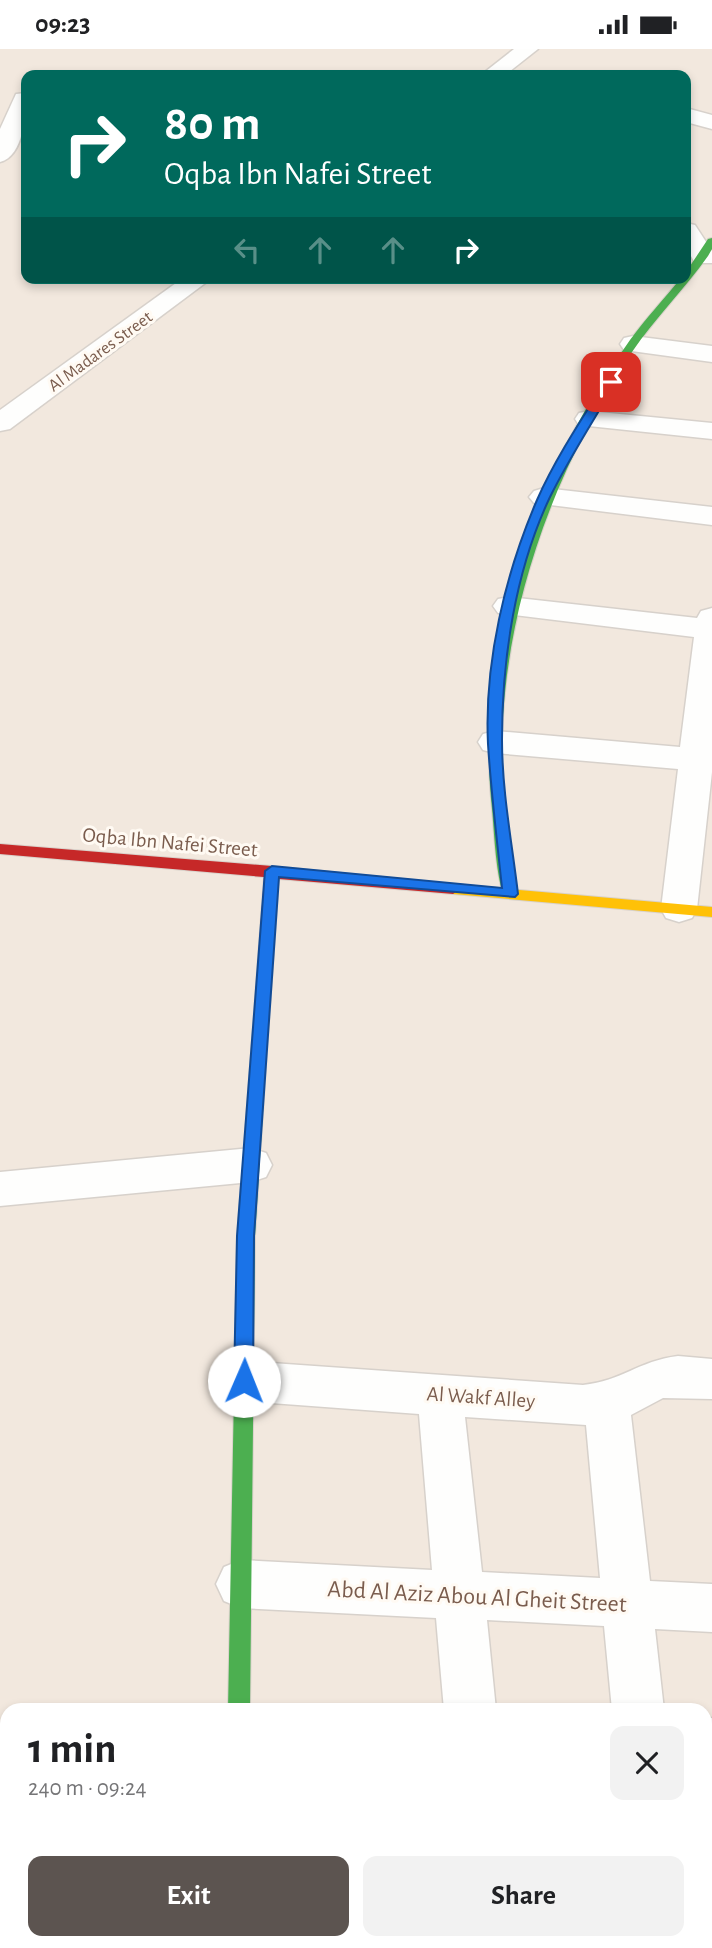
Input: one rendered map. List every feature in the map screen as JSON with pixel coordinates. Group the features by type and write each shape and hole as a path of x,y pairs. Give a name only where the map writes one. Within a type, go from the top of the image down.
{"street":[{"path":"498,70 528,49"},
{"path":"0,155 21,106"},
{"path":"691,116 712,122"},
{"path":"691,241 701,262"},
{"name":"Al Madares Street","path":"0,423 192,284"},
{"path":"510,894 495,742 499,671 509,606 524,549 544,498 633,344 683,284"},
{"path":"633,344 712,353"},
{"path":"589,419 712,431"},
{"path":"544,498 712,516"},
{"path":"509,606 712,625 704,760 679,909"},
{"path":"495,742 704,760"},
{"name":"Oqba Ibn Nafei Street","path":"0,849 712,912"},
{"path":"239,1703 246,1236 272,871"},
{"path":"0,1189 251,1165"},
{"name":"Al Wakf Alley","path":"244,1381 583,1405 607,1403 632,1394 654,1379 678,1375 712,1379"},
{"path":"440,1394 469,1703"},
{"path":"607,1403 637,1703"},
{"name":"Abd Al Aziz Abou Al Gheit Street","path":"241,1584 712,1608"}],"shaded area":[{"path":"0,49 712,49 712,1703 0,1703"}],"traffic: fast":[{"path":"691,272 712,241"},
{"path":"510,894 498,798 495,741 498,688 517,587 551,492 573,445 635,340 681,284"},
{"path":"239,1703 246,1236 258,1066"}],"traffic: slow":[{"path":"453,889 712,912"}],"traffic: jam":[{"path":"0,849 453,889"},
{"path":"258,1066 272,871"}],"route":[{"path":"244,1381 246,1236 272,871 510,894 495,742 499,671 509,606 524,549 544,498 611,382"}]}
